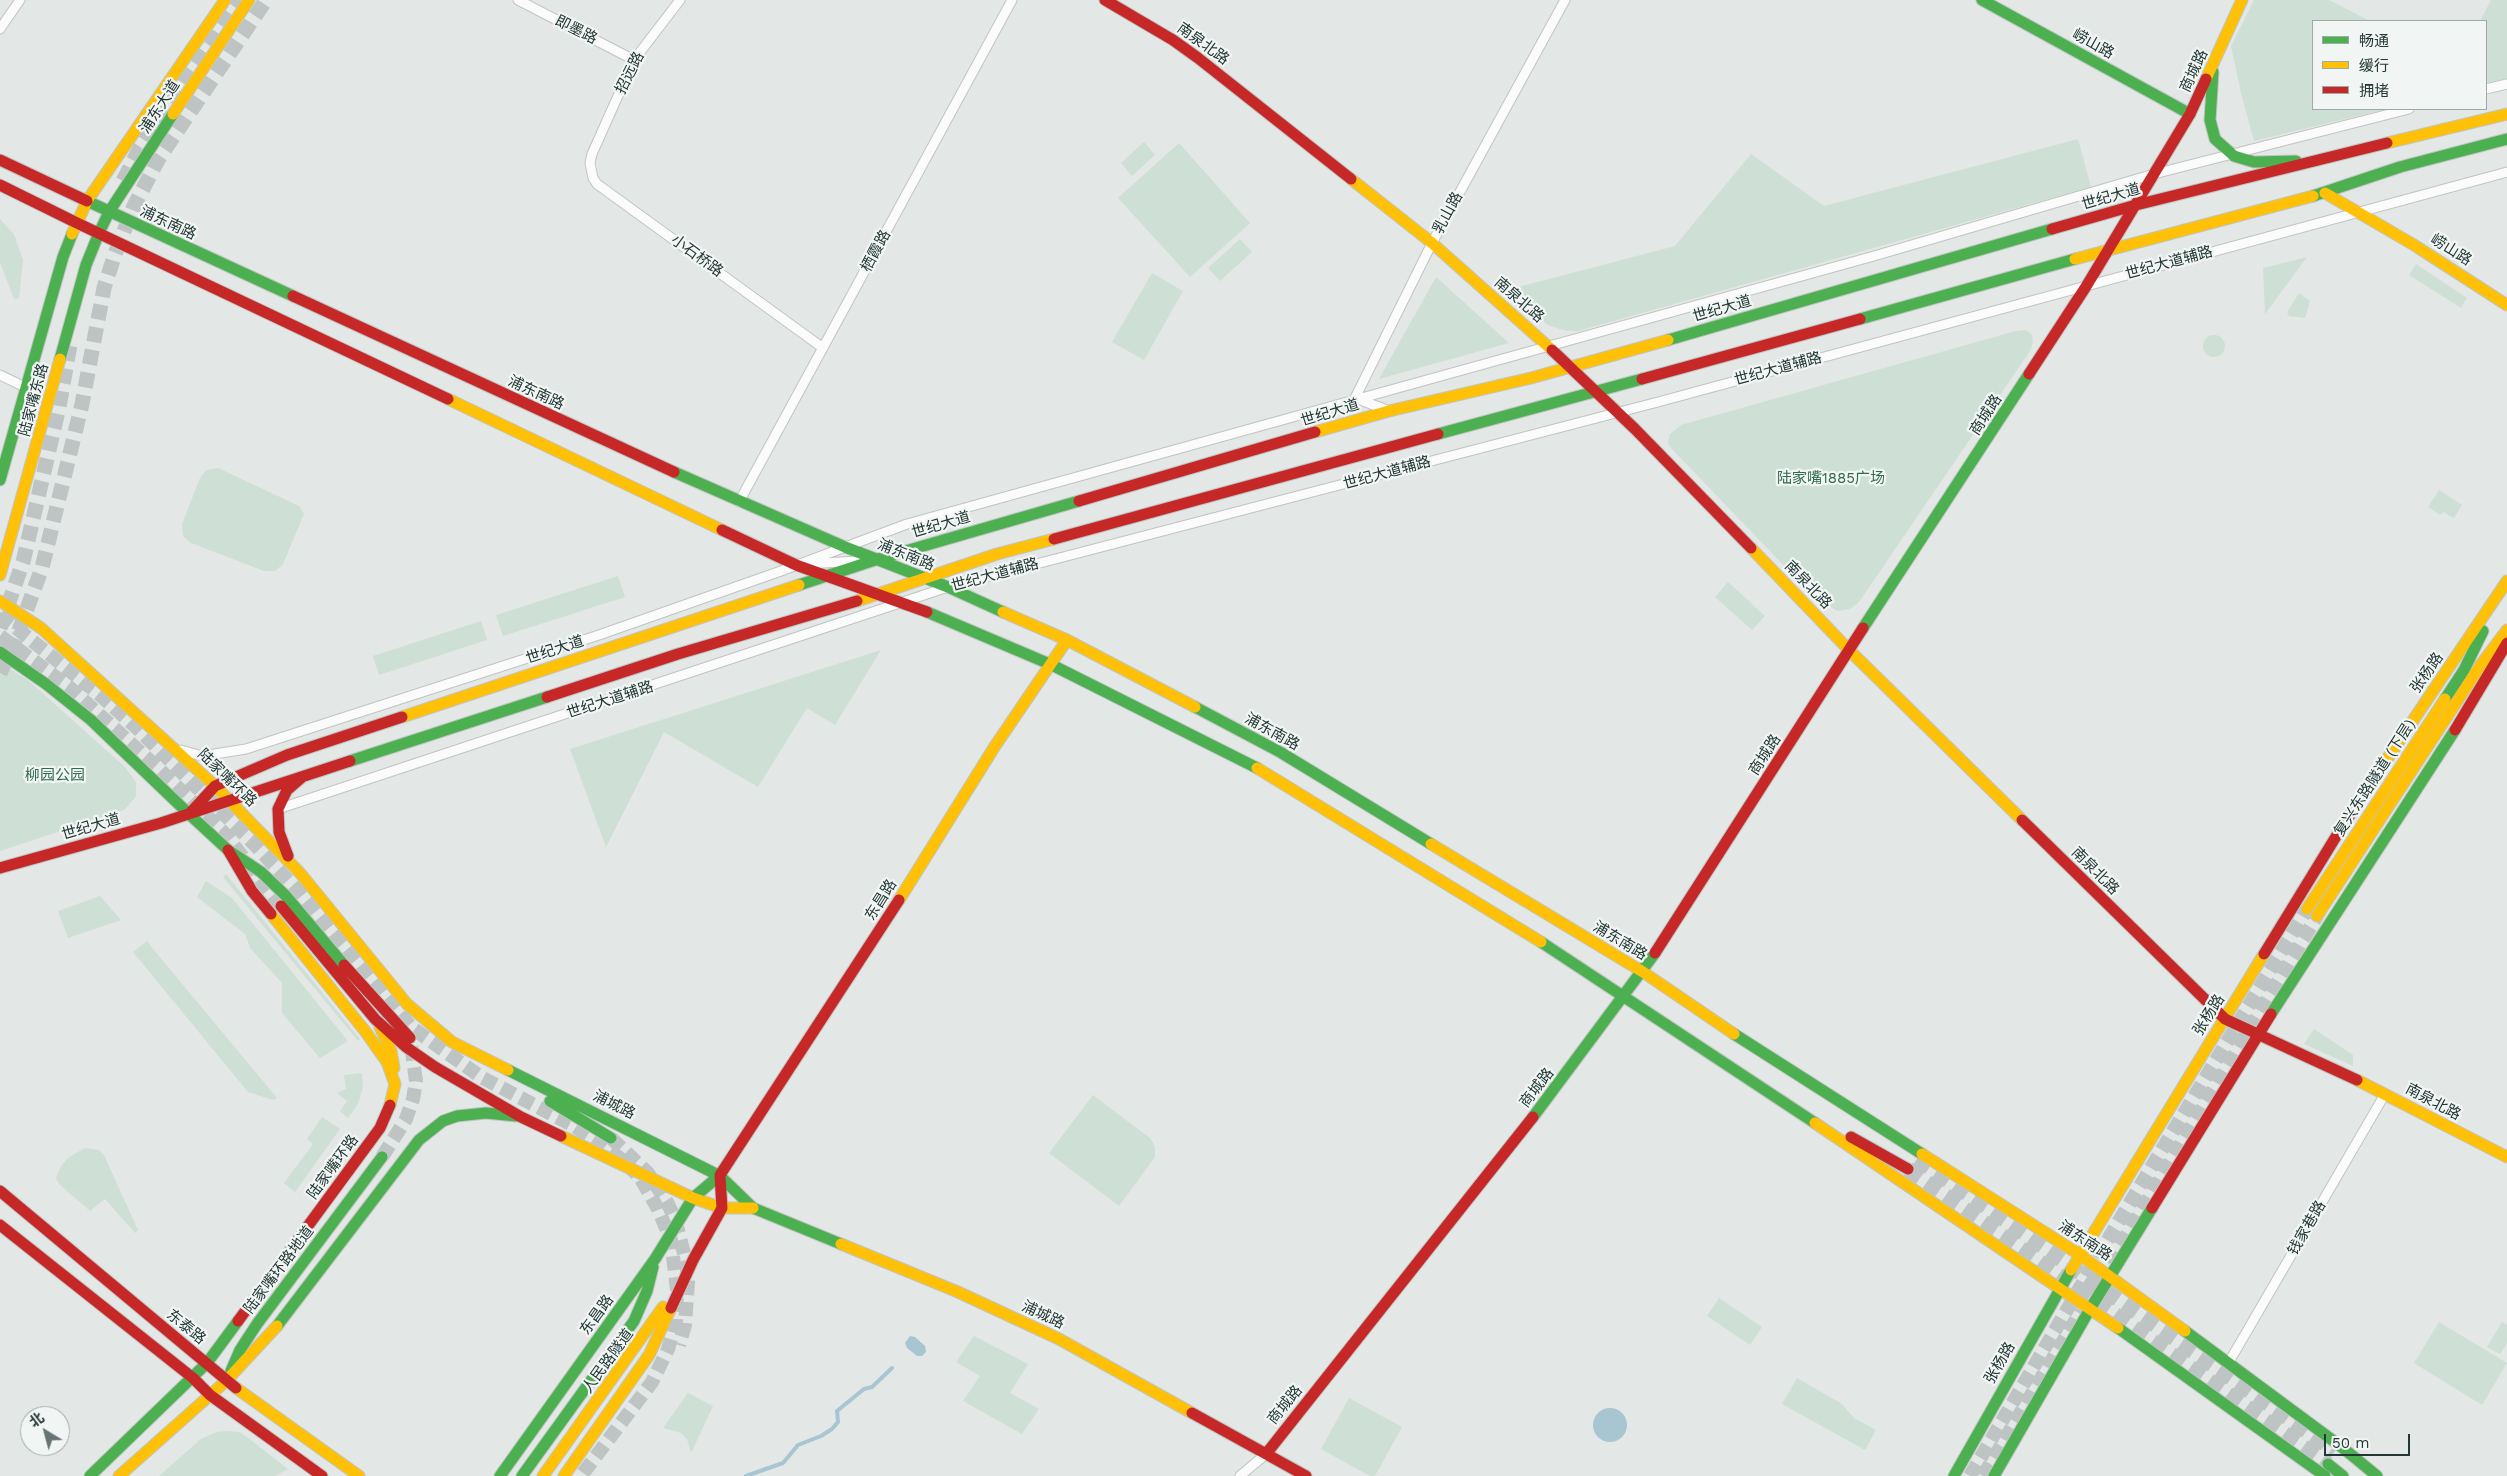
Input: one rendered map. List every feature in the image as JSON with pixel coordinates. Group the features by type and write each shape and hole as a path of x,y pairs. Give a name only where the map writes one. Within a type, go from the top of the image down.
{"main road":[{"name":"浦东大道","path":"76,223 87,201 225,0"},
{"name":"浦东大道","path":"99,233 109,212 249,0"},
{"name":"南泉北路","path":"1105,0 1173,40 1198,58 1432,243 1549,346 1618,412 1849,650 2225,1019 2385,1094 2507,1157"},
{"name":"崂山路","path":"1982,0 2190,114"},
{"name":"商城路","path":"1266,1454 1550,1096 1643,972 1777,766 1849,650 2087,286 2190,114 2242,0"},
{"path":"2213,66 2210,120 2215,139 2232,154 2254,162 2289,162 2426,134"},
{"name":"世纪大道","path":"189,814 215,786 287,755 342,735 878,559 1389,411 1571,367 2136,205 2507,114"},
{"name":"世纪大道","path":"0,868 189,814 678,654 880,594 997,554 2109,249 2325,193 2400,167 2507,138"},
{"name":"浦东南路","path":"0,160 739,502 845,547 948,587 1067,640 1280,752 1643,972 2080,1255 2229,1362 2377,1476"},
{"path":"0,185 76,223 796,565 906,602 1052,665 1267,773 1625,996 2061,1288 2325,1476"},
{"name":"崂山路","path":"2325,193 2414,245 2507,305"},
{"name":"陆家嘴东路","path":"0,480 28,388 64,257 76,223"},
{"name":"陆家嘴东路","path":"0,575 86,265 99,233"},
{"name":"复兴东路隧道 (下层)","path":"2507,581 2464,670 2312,913 2435,738 2480,666 2507,630"},
{"name":"张杨路","path":"1955,1473 2080,1255 2176,1094 2225,1019 2340,830 2507,581"},
{"name":"陆家嘴环路","path":"0,601 41,628 215,786 300,873 407,1004 452,1042"},
{"name":"东昌路","path":"500,1476 656,1259 693,1198 720,1176 864,956 996,746 1067,640"},
{"path":"1994,1476 2090,1309 2258,1035 2354,883 2448,740 2507,643"},
{"path":"0,652 46,684 91,720 228,850 260,872 286,896 392,1021 455,1079"},
{"path":"300,873 288,855 279,832 278,810 287,790 302,778"},
{"path":"228,850 266,908 365,1031 387,1062 395,1084"},
{"path":"281,906 375,1019 406,1047 455,1079"},
{"path":"375,1019 391,1051 395,1084"},
{"name":"浦城路","path":"452,1042 720,1176 753,1208 958,1292 1058,1339 1306,1476"},
{"name":"浦东南路","path":"1763,1050 1917,1159"},
{"path":"468,1051 489,1070 580,1117 611,1138"},
{"path":"1744,1076 1908,1169"},
{"name":"浦城路","path":"455,1079 521,1117 693,1198 722,1208 753,1208"},
{"name":"陆家嘴环路","path":"90,1476 207,1363 380,1128 392,1101 395,1084"},
{"path":"119,1476 226,1381 271,1334 419,1140 443,1121 457,1116 486,1113 521,1117"},
{"name":"陆家嘴环路地道","path":"226,1381 240,1350 257,1324 382,1157"},
{"path":"564,1476 649,1355 693,1260 722,1208 720,1176"},
{"name":"东泰路","path":"0,1191 207,1363 226,1381 359,1476"},
{"path":"0,1225 193,1378 210,1395 322,1476"},
{"name":"人民路隧道","path":"522,1476 634,1321 647,1291 656,1259"},
{"name":"人民路隧道","path":"544,1476 651,1327 693,1260"},
{"path":"2335,1451 2368,1476"},
{"path":"2328,1464 2343,1476"}],"street":[{"path":"0,28 20,0"},
{"name":"即墨路","path":"518,0 634,60"},
{"name":"招远路","path":"592,154 634,60 680,0"},
{"name":"栖霞路","path":"739,502 1012,0"},
{"name":"乳山路","path":"1355,398 1432,243 1565,0"},
{"path":"2487,89 2507,84"},
{"path":"168,742 190,754 202,756 246,749 599,635 907,524 1355,398 1874,256 2154,174 2405,110"},
{"name":"小石桥路","path":"592,154 590,171 597,184 823,348"},
{"name":"世纪大道辅路","path":"278,810 948,587 1618,412 2507,172"},
{"path":"0,375 28,388"},
{"path":"1355,398 1389,411"},
{"path":"796,565 878,559"},
{"name":"钱家巷路","path":"2229,1362 2385,1094"},
{"name":"商城路","path":"1240,1476 1266,1454"}],"green space":[{"path":"2254,0 2329,0 2368,20 2312,20 2312,110 2382,110 2254,141 2231,46"},
{"path":"2491,0 2507,0 2507,79 2487,84 2487,20 2481,20"},
{"path":"2078,139 2091,187 1578,331 1566,331 1548,325 1507,290 1675,246 1751,154 1824,206"},
{"path":"1144,142 1155,155 1132,176 1121,163"},
{"path":"1179,143 1250,223 1190,277 1118,198"},
{"path":"0,219 14,234 23,260 19,298 14,299 0,262"},
{"path":"1240,239 1252,252 1220,281 1208,268"},
{"path":"2307,257 2265,314 2263,268"},
{"path":"2416,264 2467,298 2461,308 2409,275"},
{"path":"1152,273 1183,291 1144,360 1112,342"},
{"path":"1436,277 1509,343 1379,379"},
{"path":"2299,293 2310,301 2305,318 2289,316 2287,312"},
{"name":"陆家嘴1885广场","path":"2026,330 2032,335 2033,342 2030,351 1859,602 1850,609 1838,611 1818,601 1670,447 1668,442 1670,434 1681,425 2016,331"},
{"path":"2214,335 2222,338 2225,346 2222,354 2214,357 2206,354 2203,346 2206,338"},
{"path":"218,468 299,506 304,514 283,564 275,571 264,571 191,543 183,536 182,524 200,478 207,470"},
{"path":"2439,490 2462,505 2454,518 2443,512 2440,515 2428,507"},
{"path":"618,576 625,597 503,636 496,615"},
{"path":"1728,582 1765,616 1752,630 1715,597"},
{"path":"481,621 487,640 379,675 373,656"},
{"path":"881,650 835,725 807,708 758,787 664,732 606,847 570,749"},
{"name":"柳园公园","path":"0,663 28,680 125,767 136,782 136,797 124,810 0,851"},
{"path":"226,874 360,1039 358,1041 223,877"},
{"path":"206,881 232,898 348,1041 320,1058 282,1013 282,983 250,948 245,934 197,897"},
{"path":"100,896 121,920 68,938 58,911"},
{"path":"147,941 277,1098 273,1100 248,1092 133,952"},
{"path":"2314,1029 2353,1055 2353,1066 2304,1044"},
{"path":"362,1073 363,1087 358,1104 348,1118 340,1111 347,1101 337,1093 346,1089 344,1075"},
{"path":"1093,1095 1151,1139 1155,1147 1155,1157 1119,1206 1049,1153"},
{"path":"322,1117 340,1129 295,1192 284,1183 313,1144 307,1139"},
{"path":"85,1148 99,1150 104,1155 138,1230 135,1233 105,1199 90,1211 59,1184 56,1178 61,1166 69,1157"},
{"path":"1719,1298 1762,1327 1750,1345 1707,1316"},
{"path":"2439,1322 2507,1363 2482,1405 2414,1363"},
{"path":"2502,1322 2507,1325 2507,1343 2500,1354 2487,1347"},
{"path":"974,1336 1028,1364 1010,1393 1039,1409 1022,1434 963,1401 980,1376 956,1362"},
{"path":"1797,1378 1842,1404 1854,1418 1876,1430 1865,1450 1782,1404"},
{"path":"688,1393 713,1406 691,1453 687,1439 681,1433 663,1428"},
{"path":"1349,1398 1402,1427 1375,1476 1370,1476 1321,1449"},
{"path":"217,1432 239,1432 247,1437 288,1469 275,1476 159,1476 201,1439"}],"water":[{"path":"910,1336 915,1337 925,1346 926,1352 922,1356 917,1356 907,1348 905,1343"},
{"path":"1610,1408 1617,1409 1622,1413 1626,1418 1626,1432 1622,1437 1617,1441 1610,1442 1603,1441 1598,1437 1594,1432 1593,1425 1594,1418 1598,1413 1603,1409"}],"waterway":[{"path":"746,1476 783,1463 798,1445 821,1436 832,1429 838,1422 837,1411 864,1389 872,1387 892,1368"}],"tunnel":[{"path":"123,181 140,148 240,0"},
{"path":"0,673 17,636 42,568 82,404 104,288 115,254 134,206 159,158 266,0"},
{"path":"0,628 23,562 59,407 70,345"},
{"path":"0,615 100,695 138,729 253,843 299,892 411,1027 481,1077 574,1126 597,1141 625,1162 641,1179 658,1209 671,1240 677,1290 676,1322 668,1349 652,1382 581,1476"},
{"path":"0,636 69,687 160,770 225,834 281,906"},
{"path":"1970,1476 2110,1236 2307,909"},
{"path":"2099,1282 2317,916"},
{"path":"382,1157 406,1119 413,1099 416,1081 411,1044"},
{"path":"611,1138 648,1173 667,1202 675,1219 686,1261 688,1282 685,1325 679,1345"},
{"path":"1917,1159 2335,1451"},
{"path":"1908,1169 2328,1464"},
{"path":"1983,1476 2081,1311"}],"traffic: fast":[{"path":"1982,0 2190,114"},
{"path":"2213,72 2210,120 2215,139 2234,156 2254,162 2296,161"},
{"path":"60,359 86,265 99,233 109,212 173,114"},
{"path":"2313,196 2400,167 2507,139"},
{"path":"87,201 293,296"},
{"path":"1668,340 2052,229"},
{"path":"0,480 63,257 72,234"},
{"path":"1860,319 2075,259"},
{"path":"1863,628 2029,374"},
{"path":"1438,434 1642,379"},
{"path":"674,472 845,547 948,587 1003,612"},
{"path":"799,585 878,559 1079,501"},
{"path":"927,612 1052,665 1257,768"},
{"path":"2445,699 2464,670 2483,631"},
{"path":"0,652 46,684 91,720 189,814"},
{"path":"350,761 547,697"},
{"path":"1195,707 1280,752 1431,844"},
{"path":"2271,1014 2455,730"},
{"path":"189,814 228,850 261,872 286,896 344,965"},
{"path":"1541,942 1815,1123"},
{"path":"1533,1117 1655,953"},
{"path":"1734,1034 1922,1154"},
{"path":"508,1070 720,1176 753,1208 841,1244"},
{"path":"550,1101 611,1138"},
{"path":"277,1326 419,1140 443,1121 457,1116 486,1113 516,1116"},
{"path":"231,1371 240,1350 257,1324 382,1157"},
{"path":"500,1476 655,1259 693,1198 720,1175"},
{"path":"1994,1476 2090,1309 2152,1208"},
{"path":"522,1476 634,1321 647,1291 653,1267"},
{"path":"1954,1476 2071,1270"},
{"path":"90,1476 207,1363 238,1321"},
{"path":"2118,1328 2325,1476"},
{"path":"2185,1331 2343,1448 2377,1476"},
{"path":"2328,1464 2343,1476"}],"traffic: slow":[{"path":"72,234 87,201 225,0"},
{"path":"173,114 249,0"},
{"path":"2206,79 2242,0"},
{"path":"2387,143 2507,114"},
{"path":"1351,179 1432,243 1552,350"},
{"path":"2325,193 2414,245 2507,305"},
{"path":"2075,259 2313,196"},
{"path":"1315,432 1389,411 1531,378 1668,340"},
{"path":"0,575 60,359"},
{"path":"448,399 722,530"},
{"path":"857,601 997,554 1054,539"},
{"path":"1751,548 1849,650 2022,820"},
{"path":"2377,774 2507,581"},
{"path":"402,717 799,585"},
{"path":"0,601 41,628 215,786"},
{"path":"1003,612 1067,640 1195,707"},
{"path":"2317,916 2480,666 2507,630"},
{"path":"899,900 995,746 1067,640"},
{"path":"2307,909 2445,699"},
{"path":"1257,768 1541,942"},
{"path":"215,786 300,873 407,1004 452,1042 508,1070"},
{"path":"1431,844 1643,972 1734,1034"},
{"path":"271,914 365,1031 387,1062 395,1084 390,1105"},
{"path":"2071,1270 2264,954"},
{"path":"380,1027 391,1051 394,1068"},
{"path":"2357,1080 2507,1157"},
{"path":"1815,1123 2118,1328"},
{"path":"561,1136 693,1198 722,1208 753,1208"},
{"path":"1922,1154 2080,1255 2185,1331"},
{"path":"841,1244 958,1292 1059,1339 1192,1413"},
{"path":"543,1476 663,1307"},
{"path":"564,1476 649,1355 671,1308"},
{"path":"119,1476 226,1381 277,1326"},
{"path":"236,1388 359,1476"}],"traffic: jam":[{"path":"1105,0 1173,40 1198,58 1351,179"},
{"path":"2029,374 2087,285 2190,114 2206,79"},
{"path":"2052,229 2136,205 2387,143"},
{"path":"0,160 87,201"},
{"path":"0,185 77,223"},
{"path":"77,223 448,399"},
{"path":"293,296 674,472"},
{"path":"1642,379 1860,319"},
{"path":"1552,350 1635,429 1751,548"},
{"path":"1079,501 1315,432"},
{"path":"1054,539 1438,434"},
{"path":"722,530 796,565 927,612"},
{"path":"547,697 678,654 857,601"},
{"path":"1655,953 1863,628"},
{"path":"2455,730 2507,643"},
{"path":"190,813 215,786 287,755 402,717"},
{"path":"0,868 161,823 350,761"},
{"path":"2264,954 2340,830 2377,774"},
{"path":"288,856 279,832 278,809 287,790 301,778"},
{"path":"2022,820 2225,1019 2357,1080"},
{"path":"228,850 252,891 271,914"},
{"path":"720,1175 899,900"},
{"path":"281,906 375,1019 406,1047 435,1067 521,1117 561,1136"},
{"path":"344,965 410,1038"},
{"path":"2152,1208 2271,1014"},
{"path":"238,1321 380,1128 390,1105"},
{"path":"1266,1454 1533,1117"},
{"path":"1851,1137 1908,1169"},
{"path":"671,1308 693,1260 722,1208 720,1176"},
{"path":"0,1191 236,1388"},
{"path":"0,1225 193,1378 210,1395 322,1476"},
{"path":"1192,1413 1306,1476"}]}
